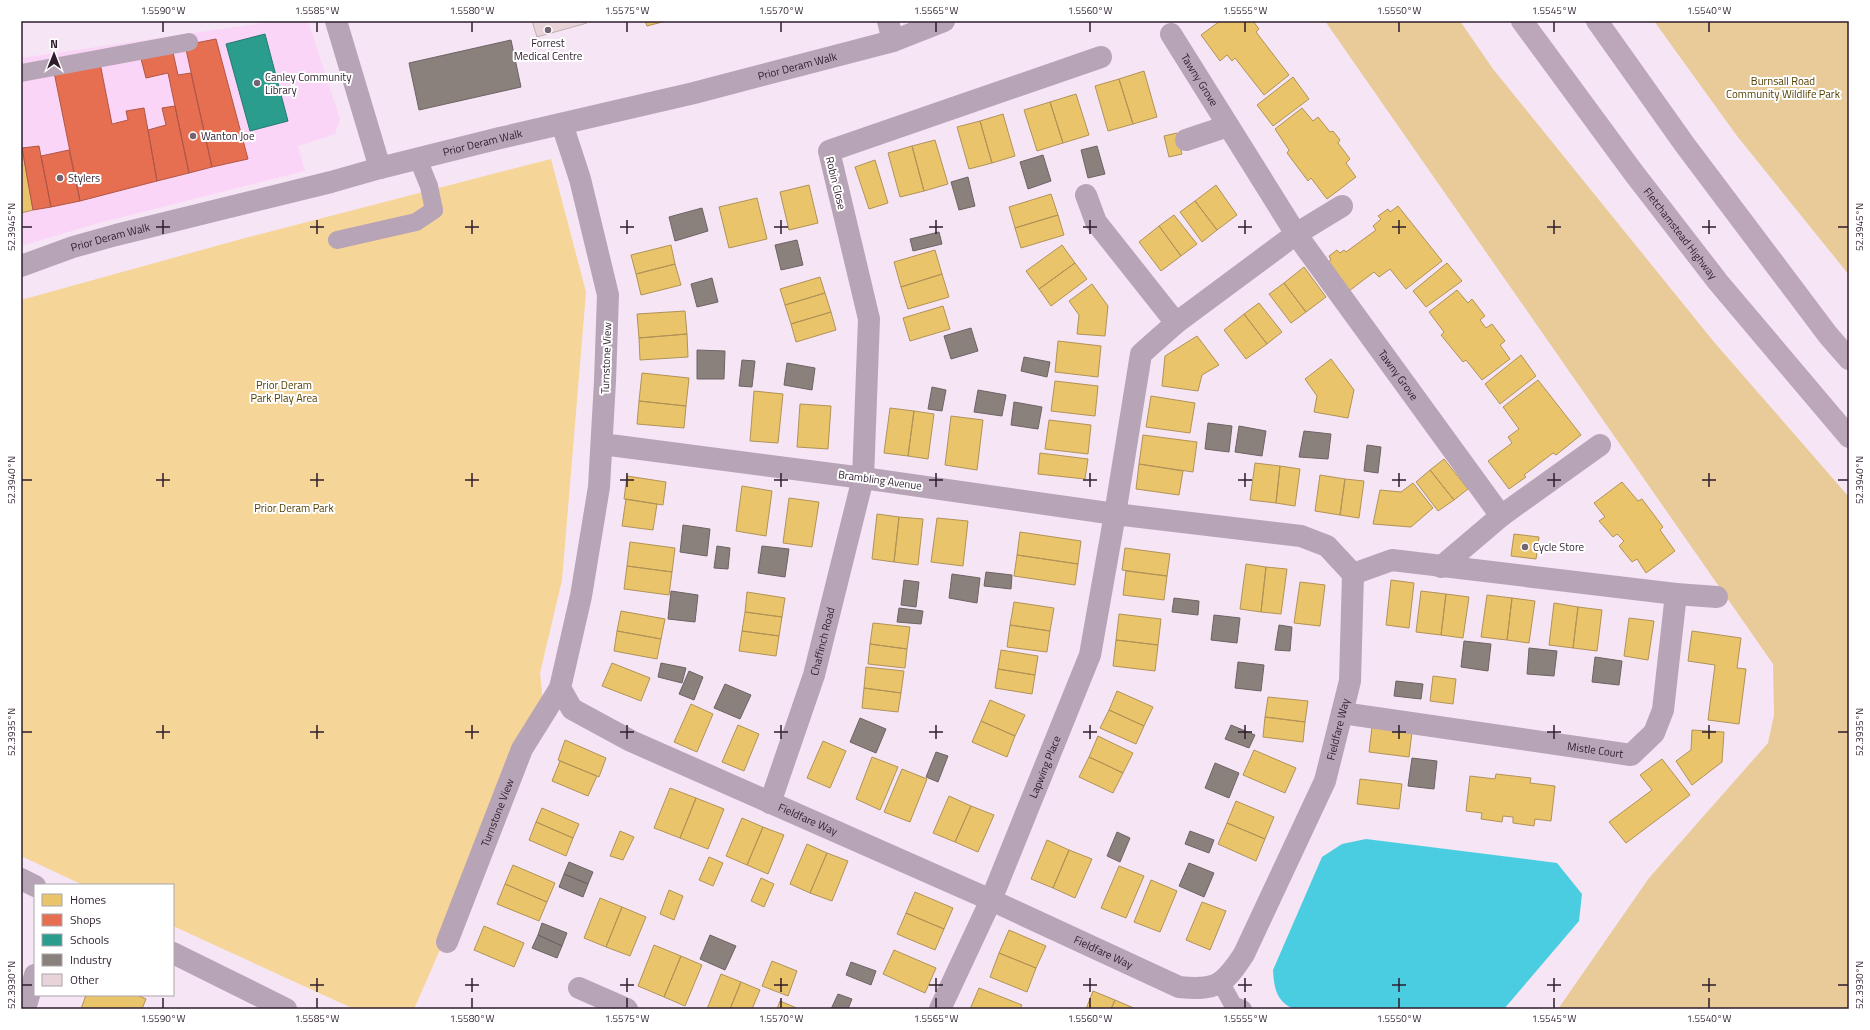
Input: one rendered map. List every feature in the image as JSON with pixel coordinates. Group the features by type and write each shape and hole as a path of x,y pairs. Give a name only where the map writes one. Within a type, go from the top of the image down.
{"highway":[{"name":"Fletchamstead Highway","path":"1522,21 1628,166 1718,282 1849,437"},
{"path":"1597,21 1684,145 1828,335 1849,359"}],"street":[{"path":"336,21 380,168"},
{"name":"Prior Deram Walk","path":"21,266 105,238 331,182 380,168 694,92 891,31 944,21"},
{"name":"Tawny Grove","path":"1171,34 1296,234 1502,516"},
{"name":"Robin Close","path":"863,478 869,319 829,151 1083,70 1101,57"},
{"name":"Turnstone View","path":"447,942 522,749 560,688 581,596 599,487 608,295 580,179 562,124"},
{"path":"1186,140 1228,126"},
{"path":"1086,195 1096,222 1176,323"},
{"path":"1115,514 1141,354 1176,323 1296,234 1342,206"},
{"name":"Brambling Avenue","path":"602,444 863,478 1115,514 1300,536 1327,546 1353,574"},
{"path":"1441,566 1502,516 1600,445"},
{"name":"Chaffinch Road","path":"770,802 814,675 863,478"},
{"name":"Lapwing Place","path":"940,1009 991,900 1090,656 1115,514"},
{"path":"1353,574 1392,560 1676,594 1717,597"},
{"name":"Fieldfare Way","path":"560,688 572,708 632,741 991,900 1179,987 1200,989 1221,983 1234,970 1244,954 1325,781 1350,681 1353,574"},
{"name":"Mistle Court","path":"1342,713 1631,754 1654,733 1663,710 1676,594"},
{"path":"21,879 34,886"},
{"path":"174,953 286,1009"},
{"path":"25,1009 34,978"},
{"path":"579,988 626,1009"}],"lane":[{"path":"21,73 189,42"},
{"path":"336,240 416,222 434,210 429,186 418,159"},
{"path":"1221,983 1233,1005 1244,1009"}],"shaded area":[{"path":"277,21 308,21 340,119 335,134 298,146 305,171 95,224 21,246 21,58"}],"green space":[{"path":"1325,21 1460,21 1493,69 1714,342 1849,497 1849,1009 1558,1009 1649,878 1768,743 1774,715 1773,664"},
{"name":"Burnsall Road Community Wildlife Park","path":"1654,21 1849,21 1849,275 1737,136"},
{"name":"Prior Deram Park","path":"551,159 586,292 562,580 540,673 544,713 414,1009 354,1009 174,926 174,884 81,884 21,856 21,300 245,238"}],"water":[{"path":"1366,839 1557,863 1582,894 1579,921 1504,1009 1294,1009 1283,1002 1277,993 1273,970 1322,857 1342,844"}],"building: Homes":[{"path":"645,21 666,21 647,26"},
{"path":"1220,21 1253,21 1259,29 1256,32 1289,75 1264,95 1235,58 1232,61 1227,55 1220,61 1201,35"},
{"path":"1144,71 1157,117 1133,124 1119,79"},
{"path":"1293,77 1309,99 1273,126 1257,105"},
{"path":"1119,79 1133,124 1108,131 1095,86"},
{"path":"1076,94 1089,135 1063,143 1050,102"},
{"path":"1050,102 1063,143 1037,151 1024,110"},
{"path":"1302,108 1313,121 1318,117 1330,132 1333,131 1340,140 1338,143 1350,159 1346,163 1356,177 1327,199 1311,178 1308,181 1287,153 1289,150 1275,129"},
{"path":"1003,114 1015,156 992,163 980,121"},
{"path":"980,121 992,163 969,169 957,127"},
{"path":"1177,133 1182,154 1169,157 1164,136"},
{"path":"935,140 948,184 924,191 912,146"},
{"path":"912,146 924,191 900,197 888,153"},
{"path":"21,148 33,210 21,213"},
{"path":"875,160 888,203 869,209 855,167"},
{"path":"809,185 818,223 789,230 780,192"},
{"path":"1216,185 1237,215 1217,230 1195,201"},
{"path":"1051,194 1058,215 1015,228 1009,207"},
{"path":"757,198 767,239 729,248 719,207"},
{"path":"1195,201 1217,230 1202,242 1180,212"},
{"path":"1398,206 1442,261 1406,289 1390,269 1379,277 1374,272 1349,291 1327,263 1331,260 1329,256 1337,250 1340,253 1344,250 1346,252 1376,230 1373,226 1381,219 1378,216 1388,209 1390,212"},
{"path":"1058,215 1064,235 1021,248 1015,228"},
{"path":"1174,215 1197,244 1181,256 1159,226"},
{"path":"1159,226 1181,256 1161,271 1139,242"},
{"path":"671,245 675,264 636,274 631,255"},
{"path":"1062,245 1075,263 1039,289 1026,271"},
{"path":"935,250 942,274 901,287 894,262"},
{"path":"1075,263 1087,279 1051,306 1039,289"},
{"path":"1447,263 1462,281 1426,307 1413,291"},
{"path":"675,264 681,285 641,295 636,274"},
{"path":"1304,267 1326,297 1306,312 1284,283"},
{"path":"942,274 949,297 908,309 901,287"},
{"path":"820,277 825,293 785,305 780,289"},
{"path":"1284,283 1306,312 1291,323 1269,294"},
{"path":"1092,284 1108,306 1105,336 1077,334 1079,315 1069,301"},
{"path":"1457,290 1468,303 1472,299 1485,316 1480,320 1486,328 1492,324 1505,341 1500,345 1510,359 1482,380 1466,360 1463,362 1441,335 1444,332 1429,312"},
{"path":"825,293 831,312 791,324 785,305"},
{"path":"1259,303 1282,332 1267,344 1244,314"},
{"path":"943,306 950,329 910,341 903,318"},
{"path":"685,311 687,334 639,338 637,314"},
{"path":"831,312 836,330 796,342 791,324"},
{"path":"1244,314 1267,344 1246,359 1224,330"},
{"path":"687,334 688,357 640,360 639,338"},
{"path":"1197,336 1219,365 1202,375 1198,391 1162,386 1165,356"},
{"path":"1058,341 1101,346 1098,377 1055,372"},
{"path":"1521,355 1536,376 1500,404 1485,384"},
{"path":"1331,359 1354,390 1348,418 1314,412 1317,396 1305,379"},
{"path":"642,373 689,378 686,406 639,401"},
{"path":"1538,380 1581,435 1556,455 1553,453 1524,475 1526,477 1509,489 1488,461 1512,443 1508,437 1519,429 1503,407"},
{"path":"1055,381 1098,386 1095,416 1051,411"},
{"path":"754,391 783,394 778,443 750,441"},
{"path":"1151,396 1195,403 1190,433 1146,427"},
{"path":"639,401 686,406 684,428 637,424"},
{"path":"800,404 831,406 828,449 797,447"},
{"path":"890,408 914,411 908,456 884,453"},
{"path":"914,411 934,414 928,459 908,456"},
{"path":"951,416 983,420 977,470 945,465"},
{"path":"1049,420 1091,425 1088,454 1045,449"},
{"path":"1143,435 1197,442 1193,472 1139,464"},
{"path":"1040,453 1088,459 1085,479 1038,474"},
{"path":"1444,459 1468,489 1454,500 1430,470"},
{"path":"1255,463 1280,466 1276,503 1250,500"},
{"path":"1139,464 1183,471 1179,495 1136,489"},
{"path":"1280,466 1300,469 1295,506 1276,503"},
{"path":"1430,470 1454,500 1438,511 1416,482"},
{"path":"1320,475 1345,479 1340,515 1315,511"},
{"path":"627,476 666,482 663,505 624,499"},
{"path":"1345,479 1364,481 1359,518 1340,515"},
{"path":"1622,482 1638,501 1642,499 1663,527 1660,530 1675,551 1646,573 1637,559 1632,562 1619,546 1624,541 1617,534 1613,537 1599,521 1605,517 1594,503"},
{"path":"1413,483 1433,508 1411,527 1373,524 1380,490 1401,492"},
{"path":"742,486 772,491 766,536 736,531"},
{"path":"789,498 819,502 812,547 783,543"},
{"path":"626,499 657,504 653,530 622,526"},
{"path":"877,514 899,517 894,562 872,559"},
{"path":"899,517 923,519 918,565 894,562"},
{"path":"937,518 968,521 963,566 931,562"},
{"path":"1020,532 1081,541 1078,564 1017,555"},
{"name":"Cycle Store","path":"1514,534 1539,537 1536,559 1511,556"},
{"path":"630,542 675,548 672,572 627,566"},
{"path":"1125,548 1170,554 1167,576 1122,570"},
{"path":"1017,555 1078,564 1075,585 1014,576"},
{"path":"1246,564 1266,567 1261,612 1240,609"},
{"path":"627,566 672,572 669,595 624,589"},
{"path":"1266,567 1287,569 1281,614 1261,612"},
{"path":"1126,571 1167,576 1164,600 1123,595"},
{"path":"1391,580 1414,583 1409,628 1386,625"},
{"path":"1300,582 1325,585 1320,626 1294,623"},
{"path":"1421,591 1446,594 1441,635 1416,632"},
{"path":"747,592 785,598 782,617 745,612"},
{"path":"1446,594 1469,597 1463,638 1441,635"},
{"path":"1487,595 1512,598 1507,640 1481,637"},
{"path":"1512,598 1535,601 1529,643 1507,640"},
{"path":"1014,602 1054,608 1050,631 1010,625"},
{"path":"1554,603 1578,607 1573,648 1549,645"},
{"path":"1578,607 1602,610 1597,651 1573,648"},
{"path":"621,611 665,619 661,639 617,631"},
{"path":"745,612 782,617 779,636 742,631"},
{"path":"1119,614 1161,619 1158,645 1116,640"},
{"path":"1629,618 1654,621 1648,660 1624,656"},
{"path":"873,623 910,627 907,649 870,644"},
{"path":"1010,625 1050,631 1047,652 1007,647"},
{"path":"617,631 661,639 657,659 614,651"},
{"path":"742,631 779,636 776,656 739,651"},
{"path":"1692,631 1741,638 1737,668 1746,669 1739,724 1708,720 1715,665 1688,661"},
{"path":"1116,640 1158,645 1155,671 1113,666"},
{"path":"870,644 907,649 905,668 868,664"},
{"path":"1001,650 1038,656 1035,675 998,669"},
{"path":"612,663 650,678 641,701 602,686"},
{"path":"866,667 904,671 901,693 864,688"},
{"path":"998,669 1035,675 1032,694 995,688"},
{"path":"1433,676 1456,679 1453,704 1430,701"},
{"path":"864,688 901,693 898,712 862,708"},
{"path":"1117,691 1153,707 1144,726 1109,710"},
{"path":"1268,697 1308,701 1305,722 1265,717"},
{"path":"990,700 1025,715 1015,736 981,721"},
{"path":"691,704 713,714 697,752 674,742"},
{"path":"1109,710 1144,726 1136,744 1100,728"},
{"path":"1265,717 1305,722 1303,742 1263,737"},
{"path":"981,721 1015,736 1007,757 972,742"},
{"path":"738,725 759,734 744,771 722,762"},
{"path":"1372,727 1412,732 1409,757 1369,752"},
{"path":"1692,730 1724,732 1722,762 1692,785 1676,761 1691,750"},
{"path":"1098,736 1133,753 1123,773 1089,757"},
{"path":"565,740 606,758 599,777 558,760"},
{"path":"823,741 846,751 830,788 807,778"},
{"path":"1254,750 1296,768 1285,793 1243,775"},
{"path":"872,757 898,767 880,810 856,799"},
{"path":"1089,757 1123,773 1113,793 1079,777"},
{"path":"1662,759 1690,795 1626,843 1609,822 1652,790 1640,775"},
{"path":"560,761 597,776 588,796 552,781"},
{"path":"902,769 927,779 910,822 884,812"},
{"path":"1496,774 1531,778 1530,783 1555,786 1551,821 1535,819 1534,826 1513,823 1513,817 1503,816 1502,822 1481,819 1482,813 1466,811 1470,776 1495,779"},
{"path":"1360,779 1402,784 1399,809 1357,804"},
{"path":"670,788 696,798 680,838 654,828"},
{"path":"949,796 971,806 955,842 933,833"},
{"path":"696,798 724,809 708,849 680,838"},
{"path":"1236,801 1274,817 1265,839 1227,823"},
{"path":"971,806 994,815 978,852 955,842"},
{"path":"542,808 579,824 573,838 536,822"},
{"path":"742,818 763,827 747,865 726,856"},
{"path":"536,822 573,838 566,856 529,840"},
{"path":"1227,823 1265,839 1256,861 1218,844"},
{"path":"763,827 784,835 768,874 747,865"},
{"path":"620,831 634,837 623,860 610,856"},
{"path":"1047,840 1069,850 1053,888 1031,879"},
{"path":"807,844 827,853 810,893 790,884"},
{"path":"1069,850 1092,859 1075,898 1053,888"},
{"path":"827,853 848,861 832,901 810,893"},
{"path":"709,857 723,863 713,886 699,880"},
{"path":"513,865 555,883 547,902 505,884"},
{"path":"1119,866 1144,876 1126,918 1101,908"},
{"path":"761,878 774,884 764,907 751,901"},
{"path":"1151,880 1177,891 1160,932 1134,922"},
{"path":"505,884 547,902 539,921 497,904"},
{"path":"669,890 683,896 674,920 660,914"},
{"path":"915,892 953,908 944,929 906,913"},
{"path":"600,898 622,907 606,947 584,938"},
{"path":"1202,902 1226,911 1210,950 1186,940"},
{"path":"622,907 646,917 630,956 606,947"},
{"path":"906,913 944,929 935,950 897,934"},
{"path":"484,926 524,943 514,967 474,950"},
{"path":"1009,930 1046,946 1036,968 999,953"},
{"path":"654,945 681,956 664,997 638,986"},
{"path":"894,950 936,968 925,993 883,974"},
{"path":"999,953 1036,968 1027,992 990,977"},
{"path":"681,956 702,965 685,1006 664,997"},
{"path":"772,961 797,971 788,996 762,986"},
{"path":"721,974 741,982 730,1009 707,1009"},
{"path":"741,982 760,990 752,1009 730,1009"},
{"path":"979,988 1022,1005 1020,1009 970,1009"},
{"path":"1093,991 1115,1000 1111,1009 1086,1009"},
{"path":"86,996 139,996 146,999 142,1009 81,1009"},
{"path":"1115,1000 1136,1009 1111,1009"},
{"path":"780,1001 799,1009 777,1009"}],"building: Shops":[{"path":"216,39 248,159 212,167 185,45"},
{"name":"Wanton Joe","path":"172,48 178,75 191,73 212,167 189,173 168,73 146,78 140,55"},
{"path":"100,63 112,124 128,120 126,111 144,108 157,181 80,201 54,72"},
{"path":"175,106 189,173 157,181 148,130 166,125 162,108"},
{"path":"39,146 51,207 33,210 22,148"},
{"name":"Stylers","path":"69,150 80,201 51,207 41,156"}],"building: Schools":[{"name":"Canley Community Library","path":"265,34 288,121 250,131 226,44"}],"building: Industry":[{"path":"511,40 521,87 419,110 409,63"},
{"path":"1097,146 1105,174 1088,178 1081,150"},
{"path":"1043,155 1051,181 1028,189 1020,162"},
{"path":"968,177 975,206 959,210 951,182"},
{"path":"702,208 708,231 675,241 669,217"},
{"path":"939,232 942,244 913,251 910,239"},
{"path":"797,240 803,265 781,270 775,245"},
{"path":"712,278 718,302 697,307 691,284"},
{"path":"971,328 978,351 951,359 944,336"},
{"path":"697,350 725,351 724,379 697,379"},
{"path":"1024,357 1050,362 1047,377 1021,371"},
{"path":"742,360 755,361 752,387 739,386"},
{"path":"787,363 815,368 812,390 784,385"},
{"path":"932,387 946,390 942,411 928,409"},
{"path":"978,390 1006,395 1002,416 974,412"},
{"path":"1014,402 1042,407 1038,429 1011,425"},
{"path":"1208,423 1232,426 1229,452 1205,449"},
{"path":"1239,426 1266,431 1262,456 1235,452"},
{"path":"1304,431 1331,434 1328,459 1299,457"},
{"path":"1367,445 1381,447 1378,473 1364,471"},
{"path":"683,525 710,529 707,556 680,552"},
{"path":"717,546 730,548 728,569 714,568"},
{"path":"762,546 789,549 785,577 758,573"},
{"path":"986,572 1012,575 1011,589 984,586"},
{"path":"952,574 980,578 977,603 949,598"},
{"path":"904,580 919,582 916,607 901,605"},
{"path":"671,591 698,595 695,622 668,619"},
{"path":"1174,598 1199,601 1198,615 1172,612"},
{"path":"899,608 923,611 921,624 897,622"},
{"path":"1214,615 1240,618 1237,643 1211,640"},
{"path":"1279,625 1292,627 1290,651 1275,650"},
{"path":"1464,641 1491,644 1488,671 1461,667"},
{"path":"1529,648 1557,651 1554,676 1527,674"},
{"path":"1595,657 1622,661 1619,685 1592,682"},
{"path":"1238,662 1264,665 1261,691 1235,688"},
{"path":"661,663 686,668 682,683 658,677"},
{"path":"689,671 703,677 694,700 679,694"},
{"path":"1396,681 1423,684 1421,699 1394,696"},
{"path":"725,684 751,695 740,719 714,708"},
{"path":"860,718 886,729 876,753 850,742"},
{"path":"1231,725 1255,735 1249,748 1225,739"},
{"path":"936,752 948,756 938,782 926,777"},
{"path":"1412,758 1437,761 1434,789 1408,786"},
{"path":"1215,763 1239,773 1229,798 1205,788"},
{"path":"1190,831 1214,840 1209,853 1185,844"},
{"path":"1117,832 1130,838 1120,862 1107,856"},
{"path":"569,862 593,872 588,884 564,874"},
{"path":"1189,863 1214,873 1204,897 1179,886"},
{"path":"564,874 588,884 583,897 559,887"},
{"path":"542,923 567,933 562,946 538,935"},
{"path":"538,935 562,946 557,958 532,948"},
{"path":"710,935 736,946 725,970 700,959"},
{"path":"851,962 876,971 871,985 846,975"},
{"path":"838,994 852,999 848,1009 831,1009"}],"building: Other":[{"name":"Forrest Medical Centre","path":"532,21 586,21 587,23 537,37"}],"place":[{"name":"Forrest Medical Centre","path":"548,30"},
{"name":"Canley Community Library","path":"257,83"},
{"name":"Wanton Joe","path":"193,136"},
{"name":"Stylers","path":"60,178"},
{"name":"Cycle Store","path":"1525,547"}],"park label":[{"name":"Prior Deram Park Play Area","path":"284,391"}]}
